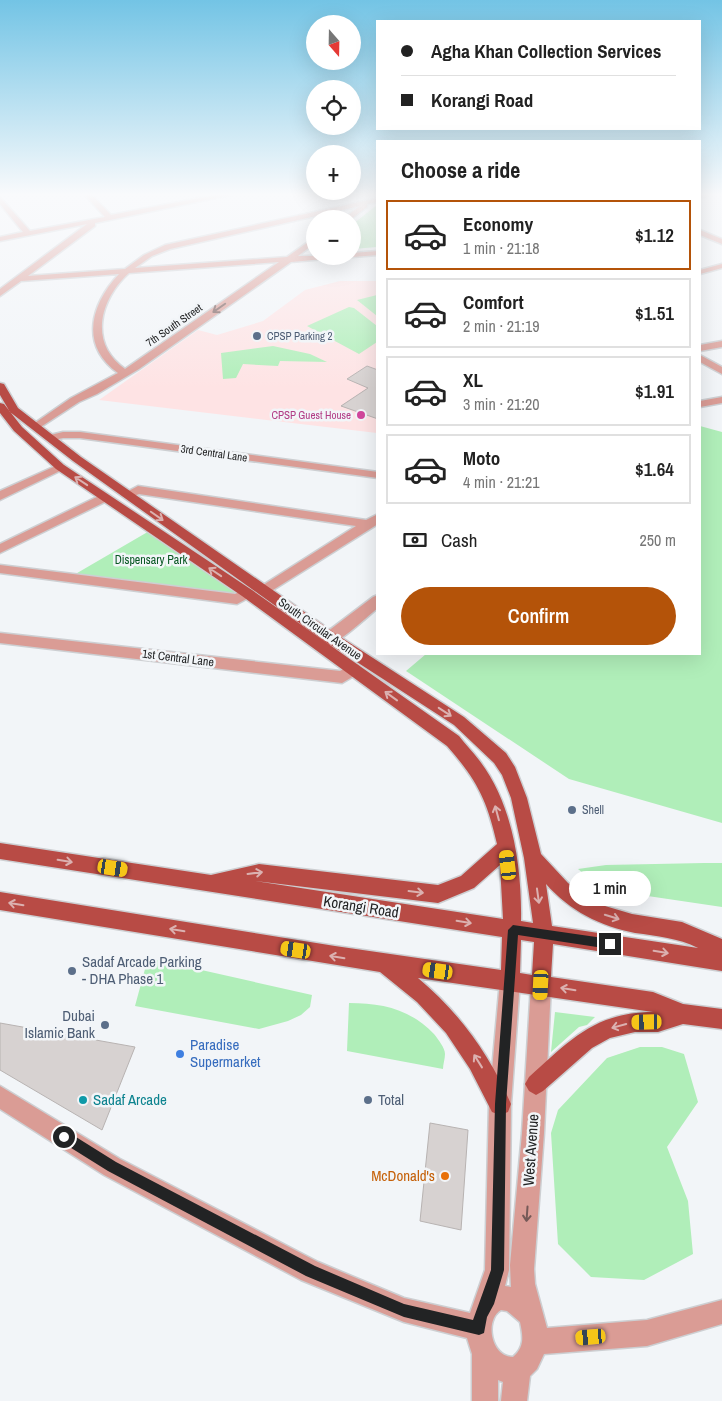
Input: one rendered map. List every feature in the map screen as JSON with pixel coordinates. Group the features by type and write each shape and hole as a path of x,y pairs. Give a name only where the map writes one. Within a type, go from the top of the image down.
{"main road":[{"name":"South Circular Avenue","path":"0,386 14,410 43,433 127,495 265,590 326,642 354,669 453,741 465,752 487,783 494,800 506,848 513,930 510,981"},
{"name":"South Circular Avenue","path":"0,406 18,428 60,467 246,593 459,721 500,758 509,772 519,798 533,858 544,934 541,985"},
{"path":"208,883 259,872 438,894 459,889 469,883 506,848"},
{"name":"Korangi Road","path":"0,851 722,961"},
{"path":"533,858 562,889 590,910 632,923 682,932 722,949"},
{"path":"0,901 385,964 653,1002 683,1014 722,1019"},
{"path":"385,964 412,984 441,1010 455,1027 482,1068 500,1104"},
{"path":"536,1084 585,1041 608,1029 635,1022 658,1022 683,1014"}],"street":[{"path":"0,293 45,258"},
{"path":"125,373 113,366 98,340 97,317 105,294 125,272 143,258"},
{"path":"20,279 306,258"},
{"name":"7th South Street","path":"43,433 90,400 93,392 125,373 288,260"},
{"path":"701,272 722,266"},
{"path":"701,348 722,344"},
{"path":"701,359 722,371"},
{"path":"701,404 722,400"},
{"name":"3rd Central Lane","path":"43,433 80,435 376,475"},
{"path":"0,496 60,467"},
{"path":"127,495 138,490 373,521"},
{"path":"0,549 105,497"},
{"path":"265,590 373,521"},
{"path":"0,569 237,599 246,593"},
{"path":"326,642 376,602"},
{"name":"1st Central Lane","path":"0,638 342,677 354,669"},
{"path":"487,1304 497,1297 508,1297 520,1302 529,1313 534,1326 536,1342 532,1355 524,1366 518,1369 503,1369 493,1363 485,1353 480,1341 479,1328 481,1315 487,1304 497,1270 500,1104 510,981"},
{"name":"West Avenue","path":"529,1313 522,1277 541,985"},
{"path":"0,1097 112,1167 310,1271 404,1310 479,1328"},
{"path":"536,1342 647,1333 722,1312"},
{"path":"485,1353 486,1401"},
{"path":"514,1401 518,1369"}],"shaded area":[{"path":"340,281 376,281 376,433 99,400 198,330 217,335 263,321 305,290"}],"green space":[{"path":"376,295 376,315 357,300"},
{"path":"349,307 354,308 376,325 376,343 359,354 307,326"},
{"path":"273,346 310,354 327,362 280,361 278,366 243,364 236,378 223,379 221,353"},
{"path":"701,426 722,432 722,823 569,779 406,671 425,655 701,655"},
{"name":"Dispensary Park","path":"151,530 244,593 237,598 72,576"},
{"path":"722,863 722,907 614,891 598,885 578,869 606,865"},
{"path":"148,958 312,995 310,1007 301,1015 288,1021 259,1029 135,1006"},
{"path":"349,1003 373,1004 395,1009 425,1025 443,1046 445,1054 443,1069 347,1051"},
{"path":"555,1012 595,1017 587,1025 579,1027 551,1052"},
{"path":"640,1047 662,1047 684,1054 698,1102 667,1147 688,1201 693,1254 644,1280 591,1277 558,1244 551,1133 558,1110 607,1058"}],"building":[{"path":"367,366 376,369 376,418 341,406 368,388 347,379"},
{"name":"Sadaf Arcade","path":"0,1023 135,1047 102,1130 0,1070"},
{"name":"McDonald's","path":"430,1123 468,1130 461,1230 420,1221"}],"place":[{"name":"CPSP Parking 2","path":"257,336"},
{"name":"CPSP Guest House","path":"361,415"},
{"name":"Shell","path":"572,810"},
{"name":"Sadaf Arcade Parking - DHA Phase 1","path":"72,971"},
{"name":"Dubai Islamic Bank","path":"105,1025"},
{"name":"Paradise Supermarket","path":"180,1054"},
{"name":"Sadaf Arcade","path":"83,1100"},
{"name":"Total","path":"368,1100"},
{"name":"McDonald's","path":"445,1176"}],"route":[{"path":"64,1137 112,1167 310,1271 360,1290 404,1310 479,1328 481,1315 487,1304 497,1270 500,1104 513,930 610,944"}]}
